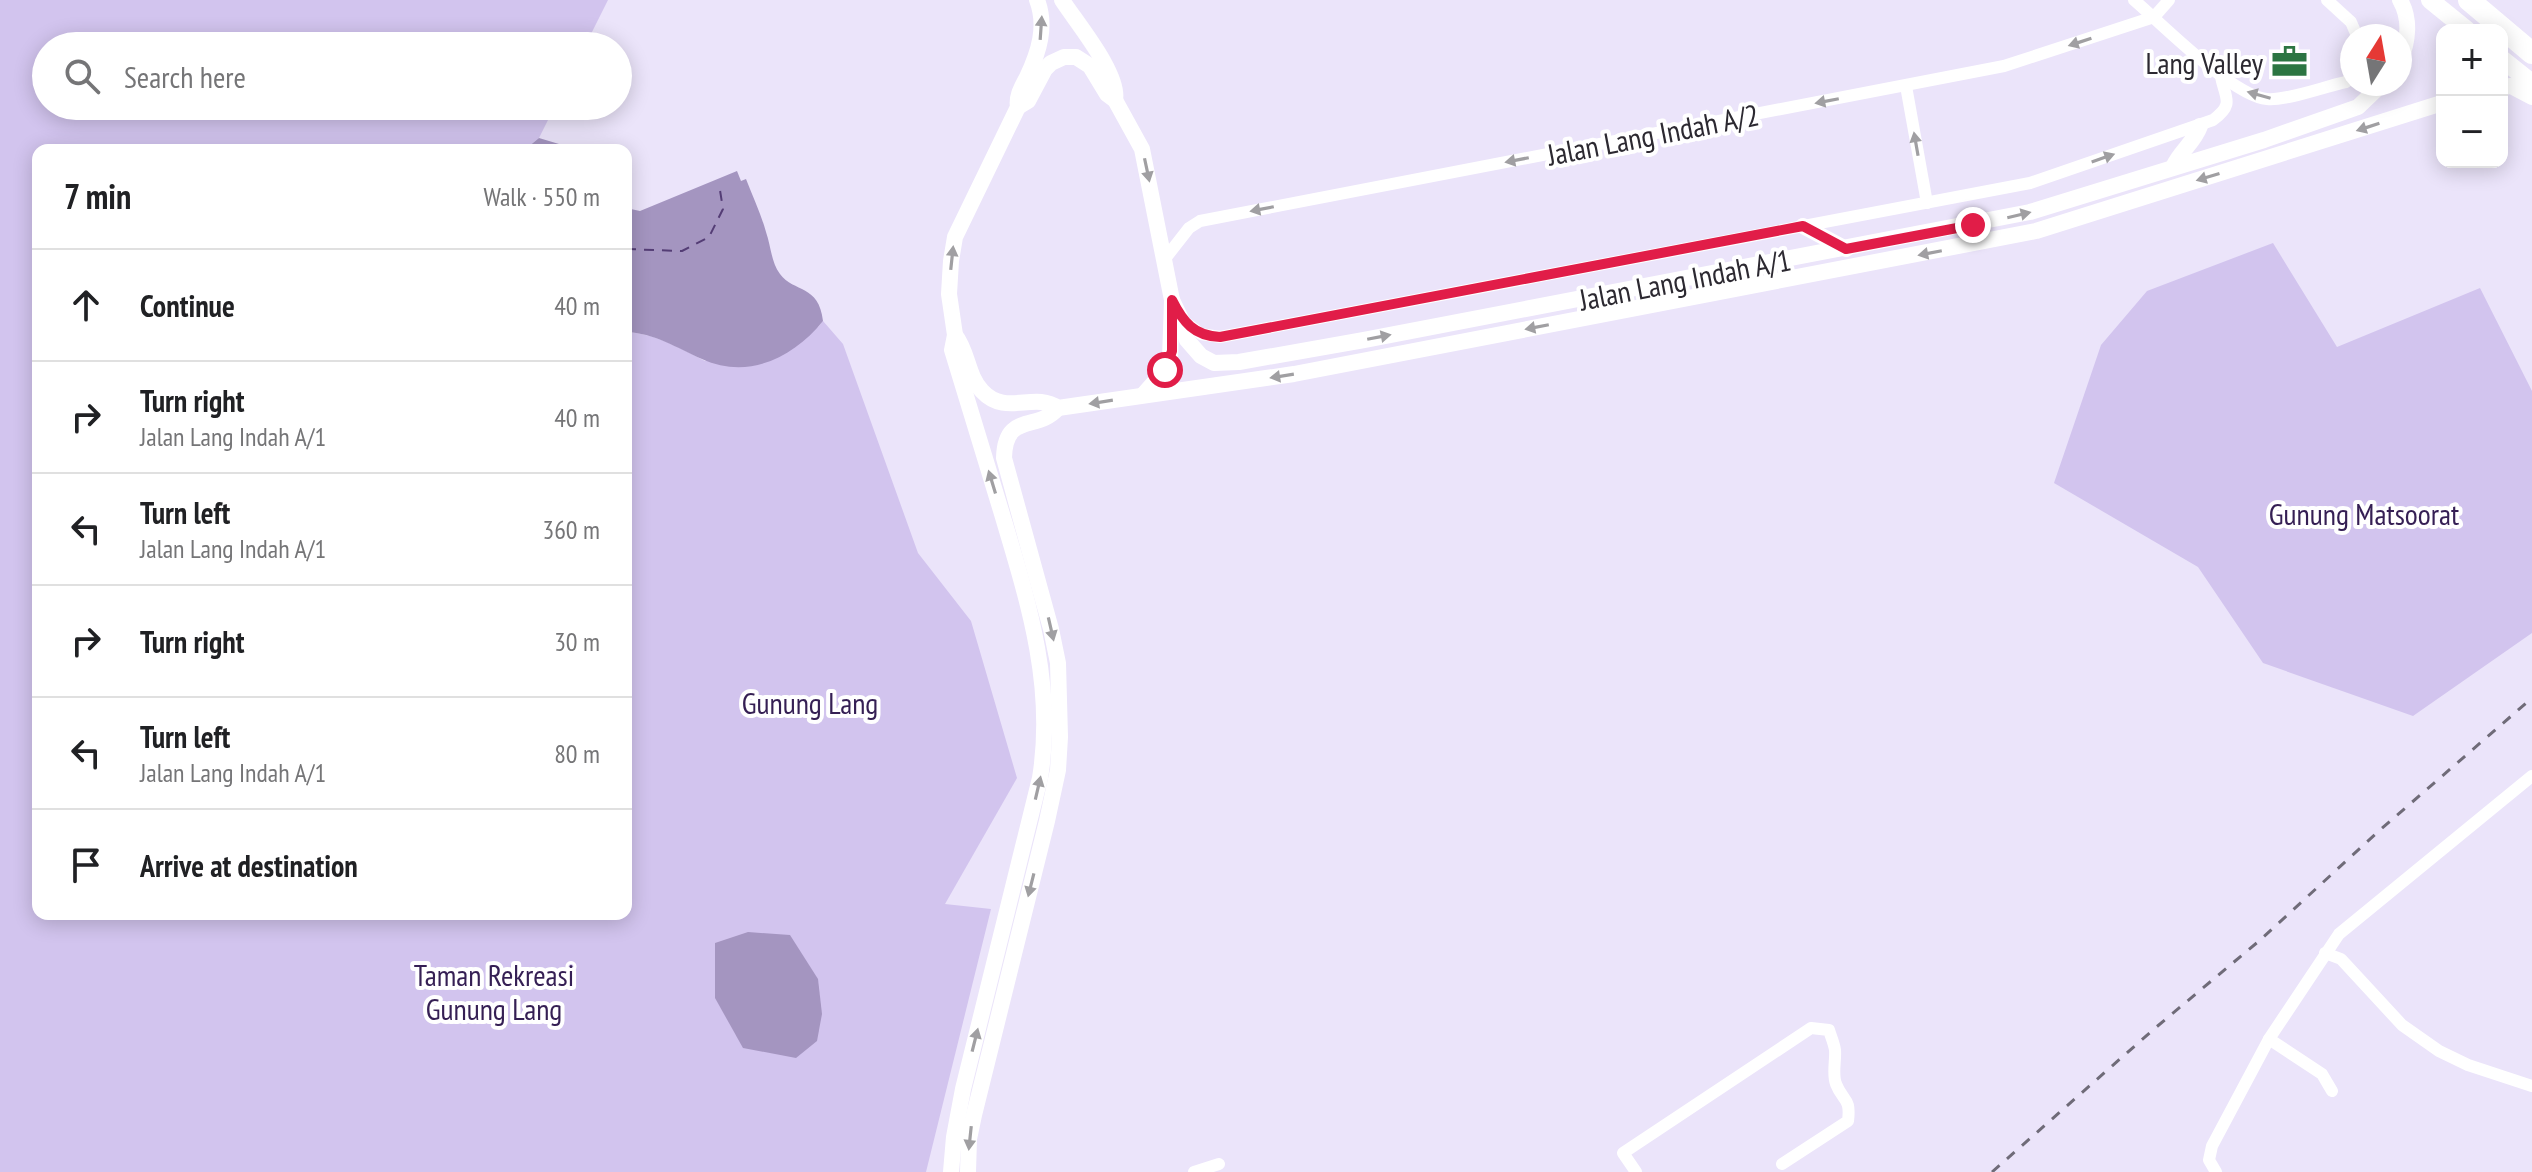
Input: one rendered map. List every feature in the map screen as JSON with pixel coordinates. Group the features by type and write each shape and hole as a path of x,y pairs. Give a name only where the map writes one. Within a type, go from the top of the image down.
{"highway":[{"path":"2469,0 2532,53"},
{"path":"2490,0 2532,35"}],"main road":[{"path":"2430,0 2460,24"},
{"path":"2508,64 2532,83"}],"street":[{"path":"951,1172 963,1089 1040,778 1044,714 1043,674 1034,625 952,350 955,335 949,294 951,261 955,237 1018,107 1017,98 1035,59 1042,15 1037,0"},
{"path":"1062,0 1109,72 1117,90 1115,100"},
{"path":"2134,0 2221,77 2253,95 2273,99 2340,83"},
{"path":"2154,17 2169,0"},
{"path":"2327,0 2352,24"},
{"path":"2400,0 2406,24"},
{"name":"Jalan Lang Indah A/2","path":"1164,260 1189,228 1200,221 2004,66 2154,17"},
{"path":"1018,107 1028,101 1051,63 1070,56 1086,62 1107,94 1115,100 1142,149 1172,300 1170,359 1165,370 1143,395"},
{"name":"Jalan Lang Indah A/1","path":"1181,319 1201,334 1220,337 2030,183 2213,120 2225,108 2228,96 2221,77"},
{"path":"1906,86 1927,203"},
{"path":"2508,86 2532,97"},
{"name":"Jalan Lang Indah A/1","path":"1172,300 1187,340 1207,361 1222,364 1379,337 2030,212 2264,140 2358,107 2369,96"},
{"path":"968,1172 969,1139 974,1115 1058,770 1058,663 1004,458 1006,441 1014,428 1049,417 1058,408 1294,374 2021,235 2436,105"},
{"path":"2173,167 2177,158 2196,138 2200,126"},
{"path":"1803,226 1846,249"},
{"path":"955,335 962,345 975,382 993,400 1014,405 1040,402 1058,408"},
{"path":"2216,1172 2209,1160 2212,1146 2269,1039 2339,934 2532,776"},
{"path":"2325,953 2341,959 2402,1025 2439,1051 2468,1065 2532,1086"},
{"path":"1636,1172 1623,1153 1811,1028 1829,1030 1835,1047 1834,1074 1849,1107 1848,1121 1782,1164"},
{"path":"2269,1039 2322,1074 2332,1091"},
{"path":"1194,1172 1219,1164"}],"green space":[{"name":"Gunung Lang","path":"0,0 608,0 592,32 32,32 32,120 548,120 539,138 532,144 32,144 32,920 632,920 632,333 657,338 705,361 818,327 823,321 843,344 918,553 971,621 1017,778 945,904 991,909 926,1172 0,1172"},
{"name":"Gunung Matsoorat","path":"2273,243 2337,347 2480,288 2532,391 2532,633 2413,716 2263,663 2198,567 2054,483 2101,345 2147,291"}],"shaded area":[{"path":"539,138 559,144 532,144"},
{"path":"737,171 741,181 746,179 777,269 786,280 817,301 823,321 798,346 784,355 753,366 719,365 656,338 632,333 632,209 640,211"},
{"path":"748,932 790,935 818,979 822,1014 817,1041 796,1058 743,1048 715,998 715,943"}],"ferry route":[{"path":"632,249 682,251 709,237 723,209 719,184"}],"railway":[{"path":"1992,1172 2259,941 2380,830 2532,698"}],"place":[{"name":"Lang Valley","path":"2289,62"}],"route":[{"path":"1165,370 1172,351 1172,300 1181,319 1193,330 1206,336 1220,337 1803,226 1846,249 1973,225"}],"park label":[{"name":"Taman Rekreasi Gunung Lang","path":"494,991"}]}
